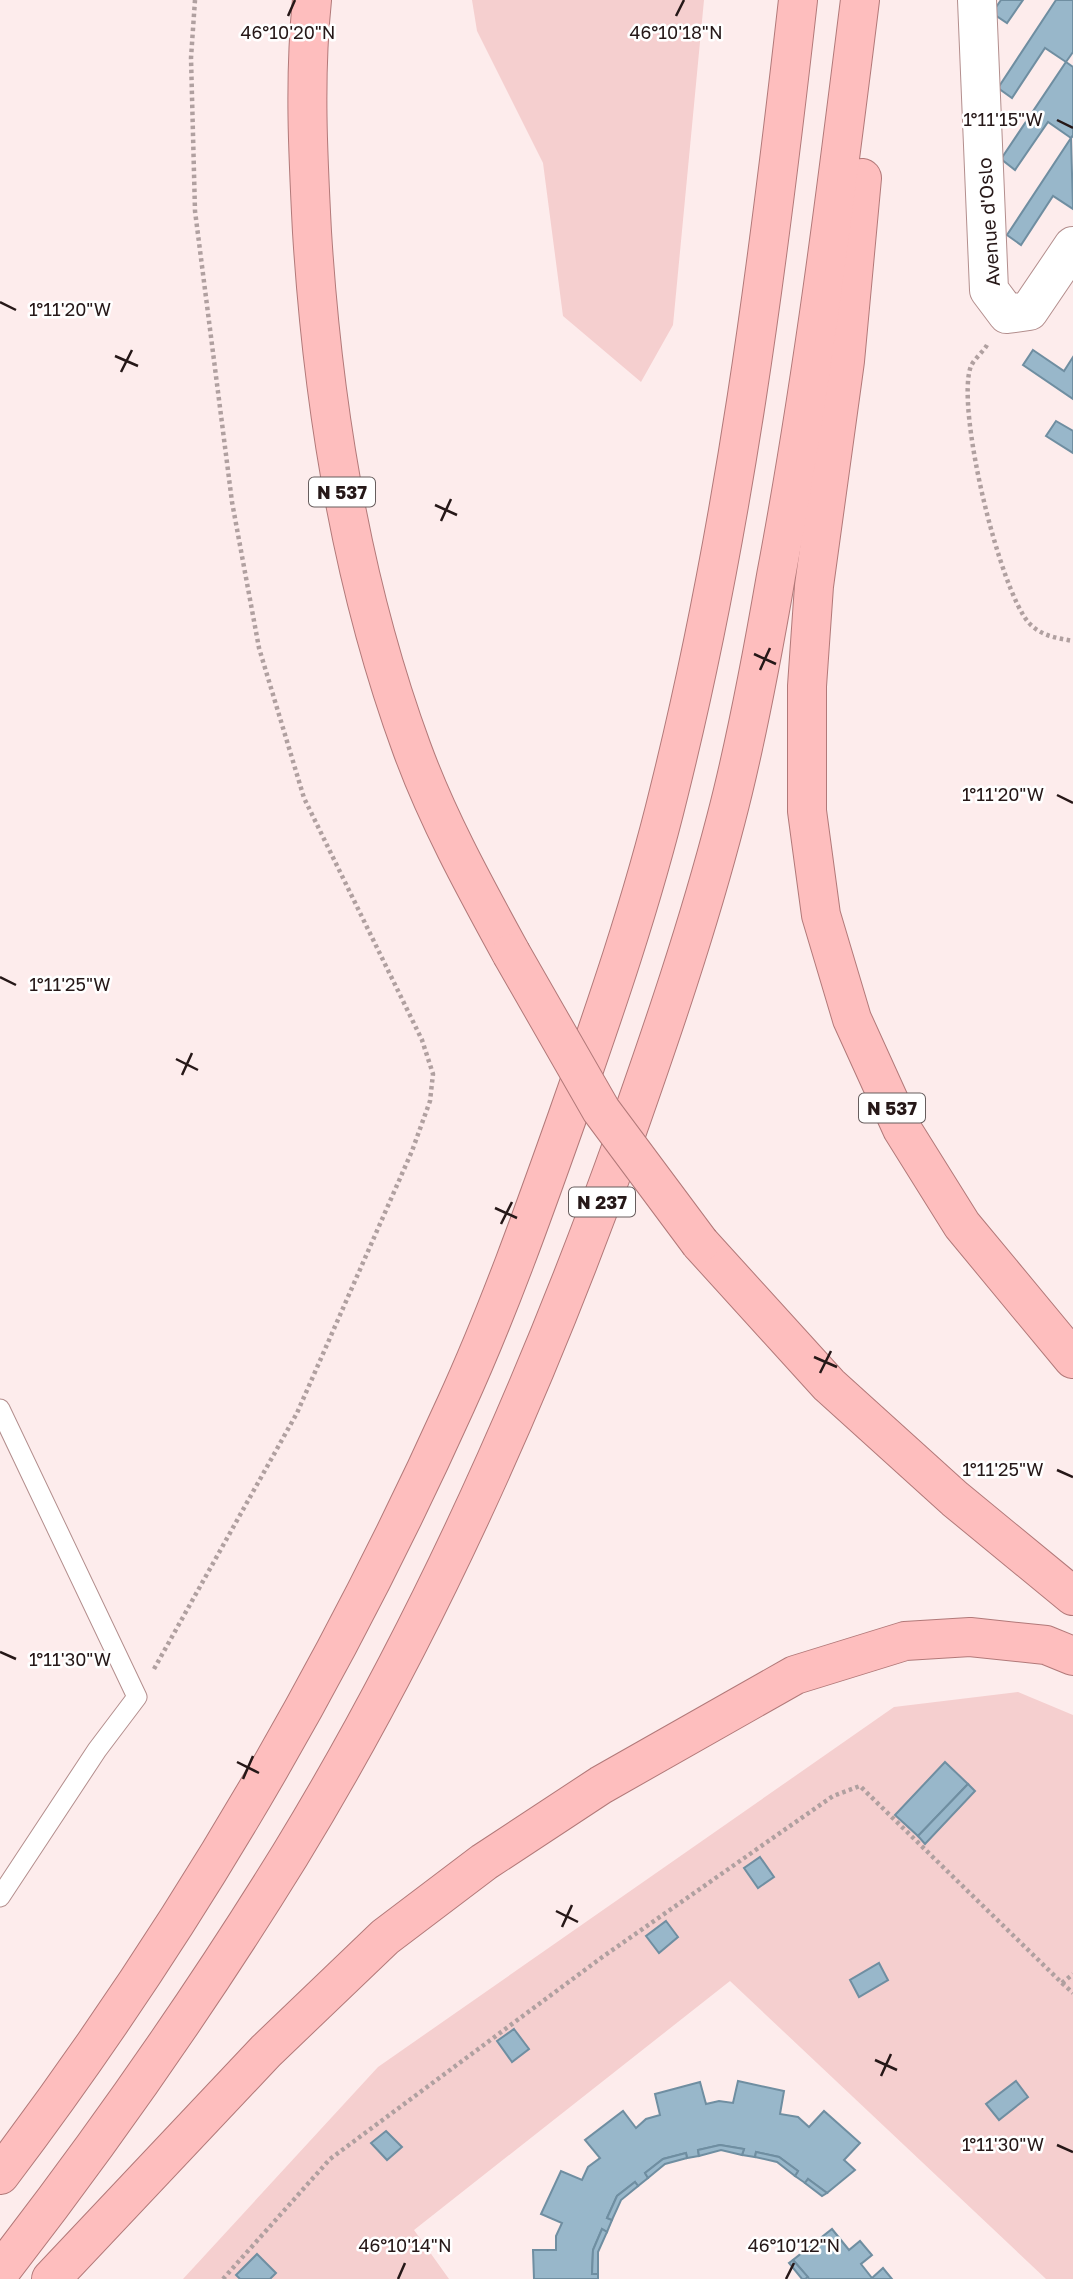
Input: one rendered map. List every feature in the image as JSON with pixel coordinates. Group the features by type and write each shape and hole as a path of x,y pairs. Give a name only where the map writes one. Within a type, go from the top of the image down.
{"highway":[{"name":"N 537","path":"312,0 307,146 316,303 334,454 365,598 412,749 463,864 601,1110 700,1243 829,1385 955,1499 1073,1596"},
{"name":"N 237","path":"0,2175 169,1935 249,1807 313,1692 382,1560 458,1400 539,1198 640,901 708,626 756,340 798,0"},
{"name":"N 237","path":"0,2272 196,2004 299,1838 434,1591 515,1420 591,1231 660,1039 730,802 789,506 860,0"},
{"name":"N 537","path":"872,0 864,161 845,362 814,586 807,686 807,811 819,902 852,1019 901,1129 962,1226 1073,1359"},
{"path":"51,2279 266,2050 385,1937 484,1862 601,1785 795,1675 905,1641 970,1637 1046,1645 1073,1656"}],"street":[{"name":"Avenue d'Oslo","path":"977,0 989,290 1007,314"},
{"path":"1007,314 1029,311 1073,246"}],"lane":[{"path":"0,1409 137,1697 97,1750 0,1897"}],"path":[{"path":"137,1697 296,1413 412,1151 430,1101 433,1074 422,1040 304,797 259,648 232,502 195,211 191,58 195,0"},
{"path":"1007,314 971,366 969,403 987,514 1014,600 1030,624 1048,636 1073,640"},
{"path":"223,2279 330,2160 601,1958 833,1796 860,1786 1073,1993"},
{"path":"1062,1983 1073,1974"}],"shaded area":[{"path":"472,0 704,0 673,325 641,382 563,316 543,163 477,31"},
{"path":"1018,1692 1073,1715 1073,2279 1046,2279 730,1981 414,2230 449,2279 183,2279 378,2067 894,1707"}],"building":[{"path":"1001,0 1023,0 1007,23 992,13"},
{"path":"1056,0 1073,0 1073,52 1066,62 1045,48 1012,98 998,88"},
{"path":"1066,62 1073,67 1073,136 1071,138 1048,122 1015,170 1001,159"},
{"path":"1071,138 1073,209 1053,196 1021,245 1007,235"},
{"path":"1033,350 1064,371 1073,357 1073,399 1023,365"},
{"path":"1056,421 1073,431 1073,453 1046,436"},
{"path":"945,1762 968,1784 918,1836 895,1815"},
{"path":"968,1784 975,1791 925,1844 918,1836"},
{"path":"760,1857 774,1877 758,1888 744,1868"},
{"path":"666,1921 678,1937 659,1953 646,1936"},
{"path":"879,1963 888,1980 859,1997 850,1980"},
{"path":"514,2029 529,2049 512,2062 497,2041"},
{"path":"738,2081 784,2091 780,2114 798,2117 809,2127 824,2111 860,2143 844,2160 855,2170 827,2193 808,2179 805,2183 795,2176 798,2171 779,2157 756,2152 755,2157 742,2155 744,2149 720,2145 698,2150 699,2156 687,2158 686,2153 663,2159 645,2173 648,2178 638,2186 635,2182 617,2196 607,2218 612,2220 607,2232 602,2229 593,2250 592,2274 598,2274 598,2279 534,2279 533,2250 556,2250 556,2236 562,2223 541,2214 561,2171 582,2180 588,2167 600,2158 585,2140 623,2111 636,2128 646,2119 660,2115 655,2094 700,2082 706,2104 719,2101 733,2103"},
{"path":"1016,2081 1028,2097 999,2120 986,2104"},
{"path":"386,2131 402,2147 387,2160 371,2143"},
{"path":"720,2145 744,2149 742,2155 721,2150 699,2156 698,2150"},
{"path":"756,2152 779,2157 798,2171 795,2176 777,2162 755,2157"},
{"path":"686,2153 687,2158 665,2164 648,2178 645,2173 663,2159"},
{"path":"808,2179 827,2193 822,2196 805,2183"},
{"path":"635,2182 638,2186 621,2200 612,2220 607,2218 617,2196"},
{"path":"602,2229 607,2232 598,2252 598,2274 592,2274 593,2250"},
{"path":"832,2229 849,2250 860,2241 872,2255 861,2264 872,2278 883,2268 892,2279 809,2279 793,2260"},
{"path":"257,2254 276,2273 270,2279 240,2279 236,2275"},
{"path":"793,2260 808,2277 802,2279 789,2263"}]}
